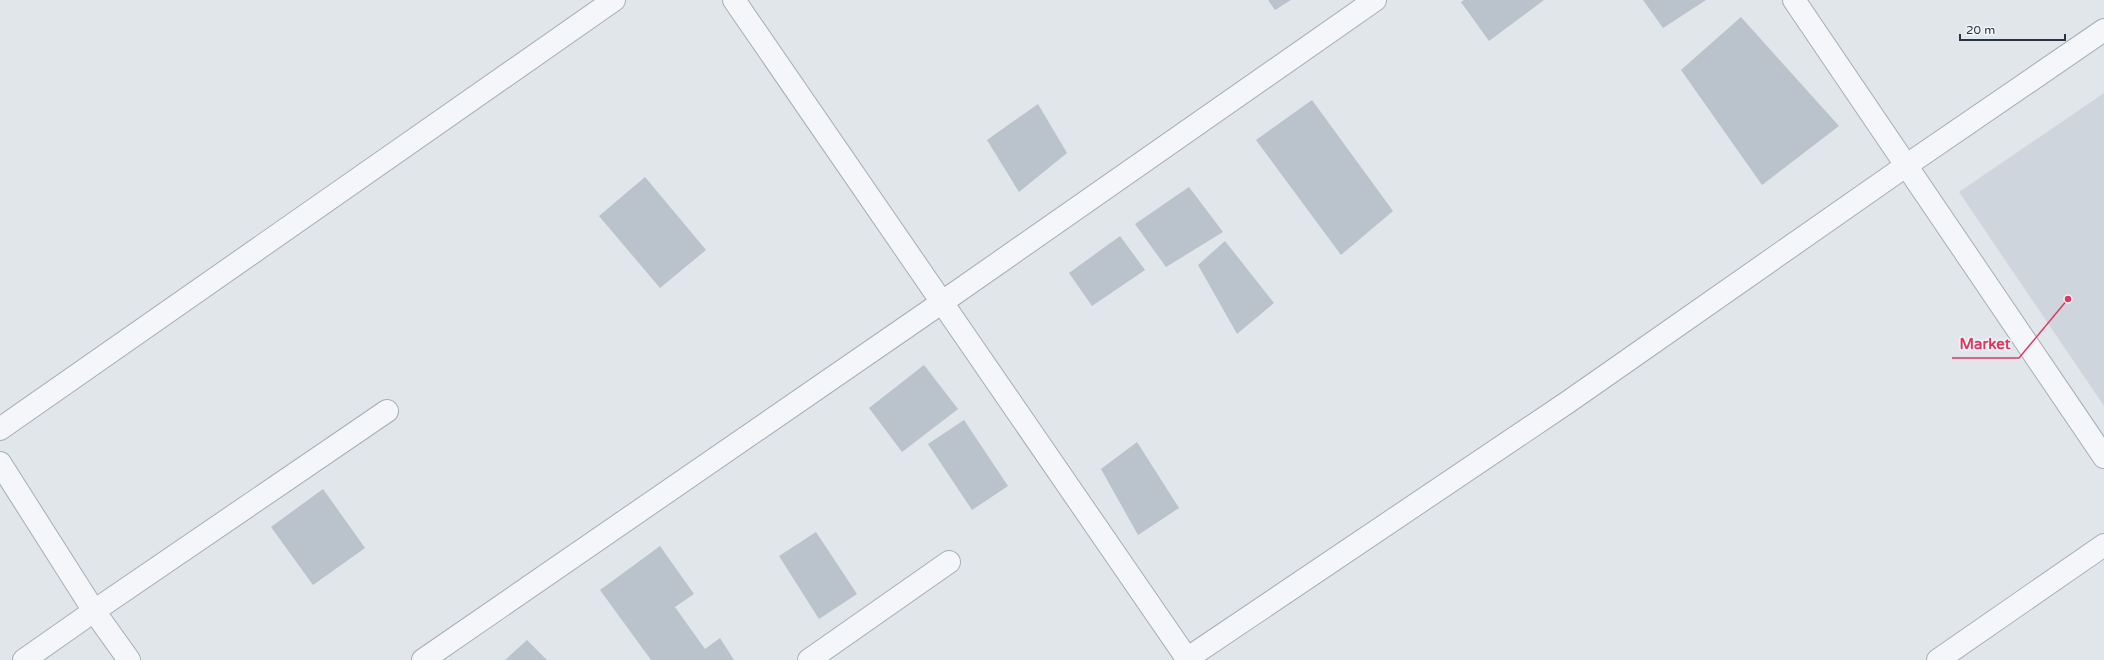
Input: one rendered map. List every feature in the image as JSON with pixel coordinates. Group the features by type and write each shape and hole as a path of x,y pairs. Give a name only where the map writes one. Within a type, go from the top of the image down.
{"street":[{"path":"0,429 614,0"},
{"path":"734,0 1186,660 1568,402 1907,165 2104,30"},
{"path":"423,660 941,303 1375,0"},
{"path":"1794,0 2104,457"},
{"path":"24,660 94,610 387,411"},
{"path":"0,463 94,610 129,660"},
{"path":"1938,660 2104,545"},
{"path":"809,660 950,562"}],"shaded area":[{"path":"2104,93 2104,406 1959,192"}],"building":[{"path":"1268,0 1291,0 1275,10"},
{"path":"1464,0 1544,0 1489,41 1461,2"},
{"path":"1643,0 1706,0 1663,28"},
{"path":"1741,17 1839,126 1762,185 1681,70"},
{"path":"1312,100 1393,211 1341,255 1256,140"},
{"path":"1038,104 1067,153 1019,192 987,140"},
{"path":"645,177 706,250 660,288 599,216"},
{"path":"1189,187 1223,232 1166,267 1135,224"},
{"path":"1120,236 1145,270 1092,306 1069,273"},
{"path":"1225,241 1274,303 1237,334 1198,265"},
{"path":"924,365 958,409 902,452 869,408"},
{"path":"964,420 1008,486 972,510 928,444"},
{"path":"1137,442 1179,508 1138,535 1101,469"},
{"path":"323,489 365,548 313,585 271,527"},
{"path":"816,532 857,594 819,619 779,556"},
{"path":"660,546 694,594 675,607 705,649 720,638 734,660 651,660 600,590"},
{"path":"527,640 547,660 505,660"}],"place":[{"name":"Market","path":"2068,299"}]}
